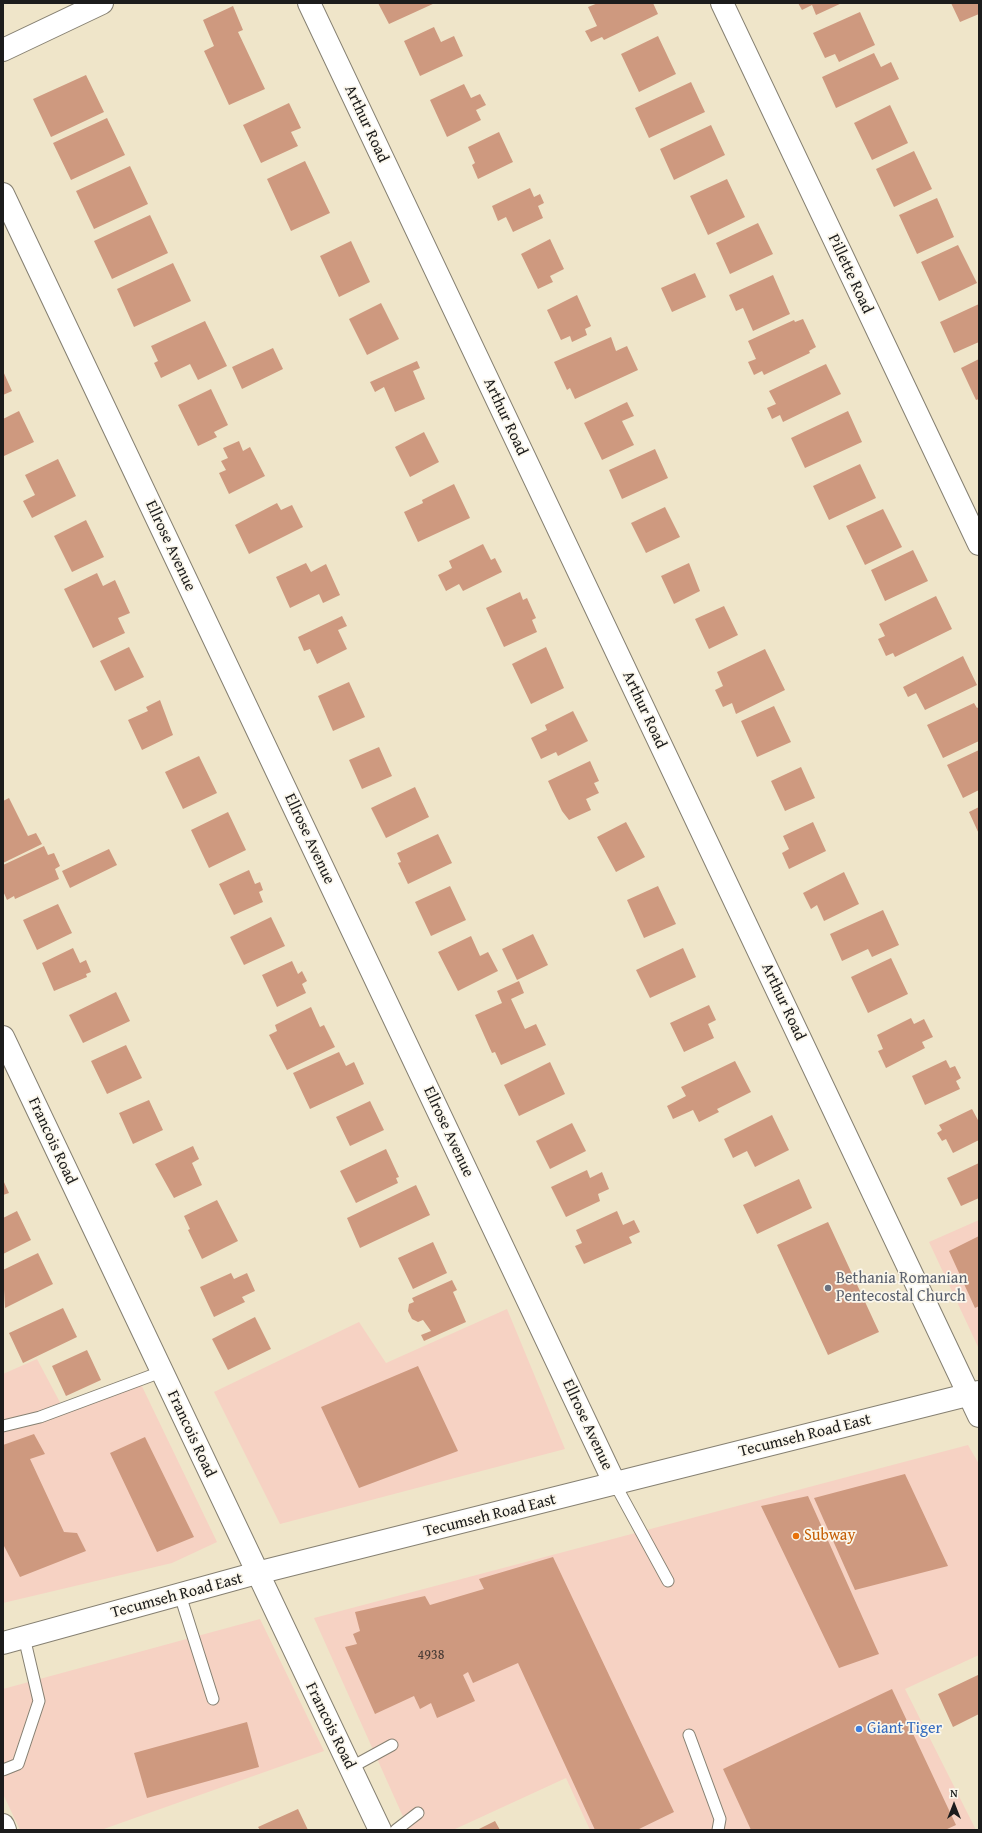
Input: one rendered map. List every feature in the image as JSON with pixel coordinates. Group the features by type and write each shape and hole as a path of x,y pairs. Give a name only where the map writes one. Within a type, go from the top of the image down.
{"street":[{"path":"3,50 102,3"},
{"name":"Arthur Road","path":"309,3 974,1394 979,1416"},
{"name":"Pillette Road","path":"722,3 979,544"},
{"name":"Ellrose Avenue","path":"3,194 615,1484"},
{"name":"Francois Road","path":"3,1037 380,1830"},
{"name":"Tecumseh Road East","path":"3,1643 257,1573 974,1394"},
{"path":"3,1825 5,1830"}],"lane":[{"path":"3,1426 40,1417 161,1372"},
{"path":"615,1484 668,1581"},
{"path":"180,1595 213,1699"},
{"path":"3,1770 18,1764 39,1701 24,1637"},
{"path":"689,1735 720,1819 718,1830"},
{"path":"350,1768 392,1746"},
{"path":"396,1830 418,1813"}],"shaded area":[{"path":"979,1220 979,1349 929,1242"},
{"path":"507,1309 565,1449 280,1524 214,1392 359,1322 386,1363"},
{"path":"37,1359 63,1408 137,1376 217,1542 172,1563 3,1603 3,1374"},
{"path":"968,1445 979,1464 979,1655 905,1689 976,1830 590,1830 566,1778 453,1830 409,1830 314,1618"},
{"path":"260,1619 324,1751 101,1830 20,1830 3,1794 3,1689"}],"building":[{"path":"378,3 435,3 389,24"},
{"path":"598,3 653,3 658,14 604,40 602,37 591,42 585,31 597,26 588,7"},
{"path":"798,3 842,3 816,15 812,5 802,10"},
{"path":"951,3 979,3 979,14 960,22"},
{"path":"233,6 243,30 238,32 265,89 229,105 204,51 214,46 203,20"},
{"path":"860,12 875,45 839,62 835,54 825,58 813,33"},
{"path":"434,27 441,42 454,36 463,56 420,76 404,41"},
{"path":"658,36 676,74 639,92 621,54"},
{"path":"874,53 881,67 891,62 899,79 836,108 822,77"},
{"path":"86,75 104,112 51,137 33,99"},
{"path":"691,82 705,112 649,138 635,108"},
{"path":"464,84 471,98 480,94 486,105 476,110 481,120 447,137 430,100"},
{"path":"289,103 301,128 291,132 298,146 261,163 243,125"},
{"path":"890,105 908,143 872,160 854,123"},
{"path":"107,118 125,155 71,180 53,143"},
{"path":"711,125 725,155 674,180 660,149"},
{"path":"499,132 513,162 478,179 472,165 475,163 468,147"},
{"path":"914,151 932,189 894,207 876,169"},
{"path":"305,161 330,213 291,231 267,179"},
{"path":"130,166 148,204 94,229 76,191"},
{"path":"727,179 745,217 708,235 690,196"},
{"path":"530,188 534,197 540,194 544,203 538,206 543,218 513,232 506,217 498,221 492,206"},
{"path":"937,198 954,237 917,254 899,215"},
{"path":"150,215 168,253 112,279 94,241"},
{"path":"758,223 773,254 730,274 716,243"},
{"path":"550,239 564,269 550,276 553,282 538,289 521,254"},
{"path":"351,241 370,282 339,297 320,256"},
{"path":"958,245 977,283 939,301 921,262"},
{"path":"173,263 191,301 134,327 117,289"},
{"path":"695,273 706,297 672,312 661,288"},
{"path":"773,275 790,314 753,331 743,308 736,311 729,295"},
{"path":"577,295 591,326 585,329 587,335 572,342 570,336 561,340 547,310"},
{"path":"381,303 399,339 367,355 349,319"},
{"path":"979,304 979,342 954,353 940,322"},
{"path":"803,319 816,347 809,351 810,353 764,375 762,371 754,375 748,362 756,359 748,341 794,320 795,322"},
{"path":"205,321 227,366 198,380 190,364 161,378 154,363 158,361 151,346"},
{"path":"611,337 616,351 627,346 638,370 575,399 570,388 567,390 554,362"},
{"path":"273,348 283,369 242,389 232,367"},
{"path":"979,359 979,399 976,400 961,368"},
{"path":"417,361 420,368 413,371 425,399 395,412 384,387 375,392 370,382"},
{"path":"826,364 841,394 783,422 780,415 772,419 767,408 776,404 769,391"},
{"path":"3,371 12,391 3,395"},
{"path":"211,389 228,425 214,432 217,437 198,446 178,405"},
{"path":"627,402 634,416 622,421 634,445 602,460 584,423"},
{"path":"19,411 34,442 4,456 3,419"},
{"path":"848,411 862,442 805,468 791,438"},
{"path":"424,432 439,462 410,477 395,447"},
{"path":"239,441 243,451 250,447 265,476 229,494 219,473 226,470 221,461 228,458 223,448"},
{"path":"655,449 668,478 622,499 609,470"},
{"path":"58,459 76,496 32,518 23,501 35,495 25,475"},
{"path":"860,464 876,498 829,520 813,486"},
{"path":"454,484 470,518 418,542 404,512 423,503 422,500"},
{"path":"277,503 281,510 292,505 303,527 249,554 235,525"},
{"path":"665,507 680,537 646,553 631,523"},
{"path":"883,509 902,547 865,565 846,526"},
{"path":"86,520 104,557 72,572 54,536"},
{"path":"483,544 491,560 495,558 502,572 463,591 459,584 446,591 438,575 452,568 449,561"},
{"path":"913,550 928,581 885,601 871,570"},
{"path":"306,563 311,572 326,564 340,595 323,603 319,594 290,608 276,577"},
{"path":"689,563 700,591 674,604 661,576"},
{"path":"97,573 103,586 115,580 130,613 118,618 125,633 93,648 64,589"},
{"path":"520,592 523,600 527,598 536,618 532,620 537,632 504,647 486,608"},
{"path":"936,596 952,629 895,657 893,653 886,656 878,639 885,636 879,624"},
{"path":"724,606 738,635 709,649 695,619"},
{"path":"342,616 347,626 338,630 347,649 317,664 310,649 304,651 298,637"},
{"path":"129,647 144,677 115,691 100,661"},
{"path":"546,647 564,688 531,704 512,664"},
{"path":"765,649 785,690 736,714 732,703 723,707 715,690 723,686 717,672"},
{"path":"963,656 977,685 925,710 916,693 908,697 903,687"},
{"path":"349,682 365,717 333,731 318,696"},
{"path":"160,700 173,735 142,750 128,720 148,711 146,707"},
{"path":"974,703 977,708 979,707 979,741 943,758 927,725"},
{"path":"774,706 791,742 757,757 741,721"},
{"path":"573,711 588,741 558,756 556,752 541,759 531,738 547,730 545,725"},
{"path":"379,747 392,776 362,789 349,760"},
{"path":"979,750 979,790 963,798 947,765"},
{"path":"199,756 217,793 183,809 165,772"},
{"path":"590,761 599,781 594,783 599,793 586,799 591,810 569,820 562,811 548,781"},
{"path":"801,767 815,798 785,811 771,781"},
{"path":"415,787 429,817 386,838 371,808"},
{"path":"9,798 28,836 36,833 42,844 3,863 3,801"},
{"path":"979,807 979,834 969,812"},
{"path":"228,812 246,850 209,868 191,830"},
{"path":"626,822 645,857 616,872 597,837"},
{"path":"813,822 826,851 789,869 782,853 789,849 783,836"},
{"path":"438,834 452,863 408,884 398,863 401,862 397,853"},
{"path":"44,846 48,855 54,853 60,866 55,869 59,879 15,899 14,896 7,900 3,891 3,865"},
{"path":"109,849 117,865 70,888 62,871"},
{"path":"249,870 255,884 260,882 263,890 259,892 263,902 234,915 219,884"},
{"path":"844,872 859,904 824,921 817,905 811,909 803,893"},
{"path":"450,886 466,920 431,936 415,902"},
{"path":"658,886 676,924 644,938 627,900"},
{"path":"58,904 72,933 37,950 23,920"},
{"path":"883,910 899,945 872,957 868,949 842,961 830,934"},
{"path":"271,917 285,946 244,965 230,937"},
{"path":"533,934 548,965 517,980 502,949"},
{"path":"471,936 480,956 488,952 498,971 458,991 438,952"},
{"path":"73,948 80,963 86,960 91,972 86,974 87,977 54,991 42,963"},
{"path":"683,948 696,977 650,998 636,970"},
{"path":"891,958 908,994 868,1013 851,977"},
{"path":"292,961 298,974 302,971 307,981 302,984 306,993 277,1007 262,975"},
{"path":"519,981 524,993 511,999 525,1029 536,1024 546,1045 501,1065 495,1052 492,1053 475,1015 502,1003 497,991"},
{"path":"116,992 130,1021 83,1043 69,1015"},
{"path":"709,1005 716,1020 708,1024 714,1038 684,1052 670,1023"},
{"path":"311,1007 320,1027 324,1025 335,1047 287,1070 269,1035 277,1031 275,1025"},
{"path":"911,1018 914,1024 924,1019 933,1037 922,1042 925,1048 886,1068 878,1051 883,1049 877,1035"},
{"path":"126,1045 142,1078 107,1094 91,1061"},
{"path":"339,1052 346,1066 354,1062 364,1084 310,1109 293,1073"},
{"path":"946,1060 950,1068 955,1066 961,1078 956,1081 960,1089 925,1105 912,1076"},
{"path":"735,1061 751,1092 717,1109 719,1112 699,1122 693,1110 673,1119 667,1106 686,1096 681,1087"},
{"path":"550,1062 565,1094 519,1116 504,1085"},
{"path":"149,1100 163,1130 133,1144 119,1113"},
{"path":"370,1101 384,1130 350,1146 336,1117"},
{"path":"972,1109 979,1122 979,1140 953,1153 946,1139 942,1141 937,1133 942,1130 939,1125"},
{"path":"772,1115 789,1150 755,1167 747,1151 733,1158 724,1139"},
{"path":"572,1123 586,1151 550,1169 536,1141"},
{"path":"193,1146 199,1159 192,1163 202,1185 174,1198 155,1164"},
{"path":"386,1149 399,1177 396,1178 398,1183 356,1203 340,1171"},
{"path":"979,1163 979,1198 961,1206 947,1178"},
{"path":"587,1170 590,1178 602,1172 609,1189 598,1194 600,1201 566,1217 551,1187"},
{"path":"799,1179 812,1208 757,1234 743,1205"},
{"path":"3,1180 9,1193 3,1195"},
{"path":"416,1185 430,1215 360,1248 347,1218"},
{"path":"217,1200 238,1241 202,1259 188,1230 190,1229 184,1216"},
{"path":"17,1211 31,1240 3,1254 3,1218"},
{"path":"617,1211 623,1225 634,1220 640,1232 629,1237 632,1243 584,1264 575,1246 582,1243 576,1230"},
{"name":"Bethania Romanian Pentecostal Church","path":"828,1222 879,1332 828,1355 777,1245"},
{"path":"979,1236 979,1306 975,1308 949,1251"},
{"path":"433,1242 447,1273 413,1289 398,1258"},
{"path":"38,1253 53,1284 5,1308 3,1270"},
{"path":"231,1273 234,1279 247,1273 255,1291 242,1297 245,1302 214,1317 200,1287"},
{"path":"452,1280 457,1290 453,1292 466,1322 424,1341 421,1335 431,1331 423,1320 418,1322 412,1319 408,1311 409,1304 414,1302 412,1298"},
{"path":"63,1308 77,1337 23,1363 9,1333"},
{"path":"255,1317 271,1349 228,1370 212,1339"},
{"path":"87,1350 101,1380 66,1396 52,1366"},
{"path":"418,1366 458,1451 359,1488 321,1407"},
{"path":"34,1434 45,1454 30,1459 64,1532 77,1533 86,1551 20,1577 3,1544 3,1445"},
{"path":"145,1437 194,1537 157,1552 110,1453"},
{"path":"905,1474 948,1566 855,1590 814,1498"},
{"path":"808,1496 879,1654 839,1668 761,1506"},
{"path":"553,1557 674,1812 637,1830 595,1830 518,1663 473,1683 468,1672 463,1675 475,1701 437,1718 431,1703 420,1709 414,1696 375,1714 345,1647 357,1644 353,1634 360,1631 355,1612 425,1596 430,1605 484,1589 479,1579"},
{"path":"978,1675 979,1714 953,1727 938,1694"},
{"name":"Giant Tiger","path":"892,1689 956,1825 945,1830 751,1830 723,1769"},
{"path":"247,1722 259,1767 147,1798 134,1753"},
{"path":"298,1809 308,1830 260,1830 258,1827"},
{"path":"495,1821 500,1830 477,1830"}],"place":[{"name":"Bethania Romanian Pentecostal Church","path":"828,1288"},
{"name":"Subway","path":"796,1536"},
{"name":"Giant Tiger","path":"859,1729"}]}
